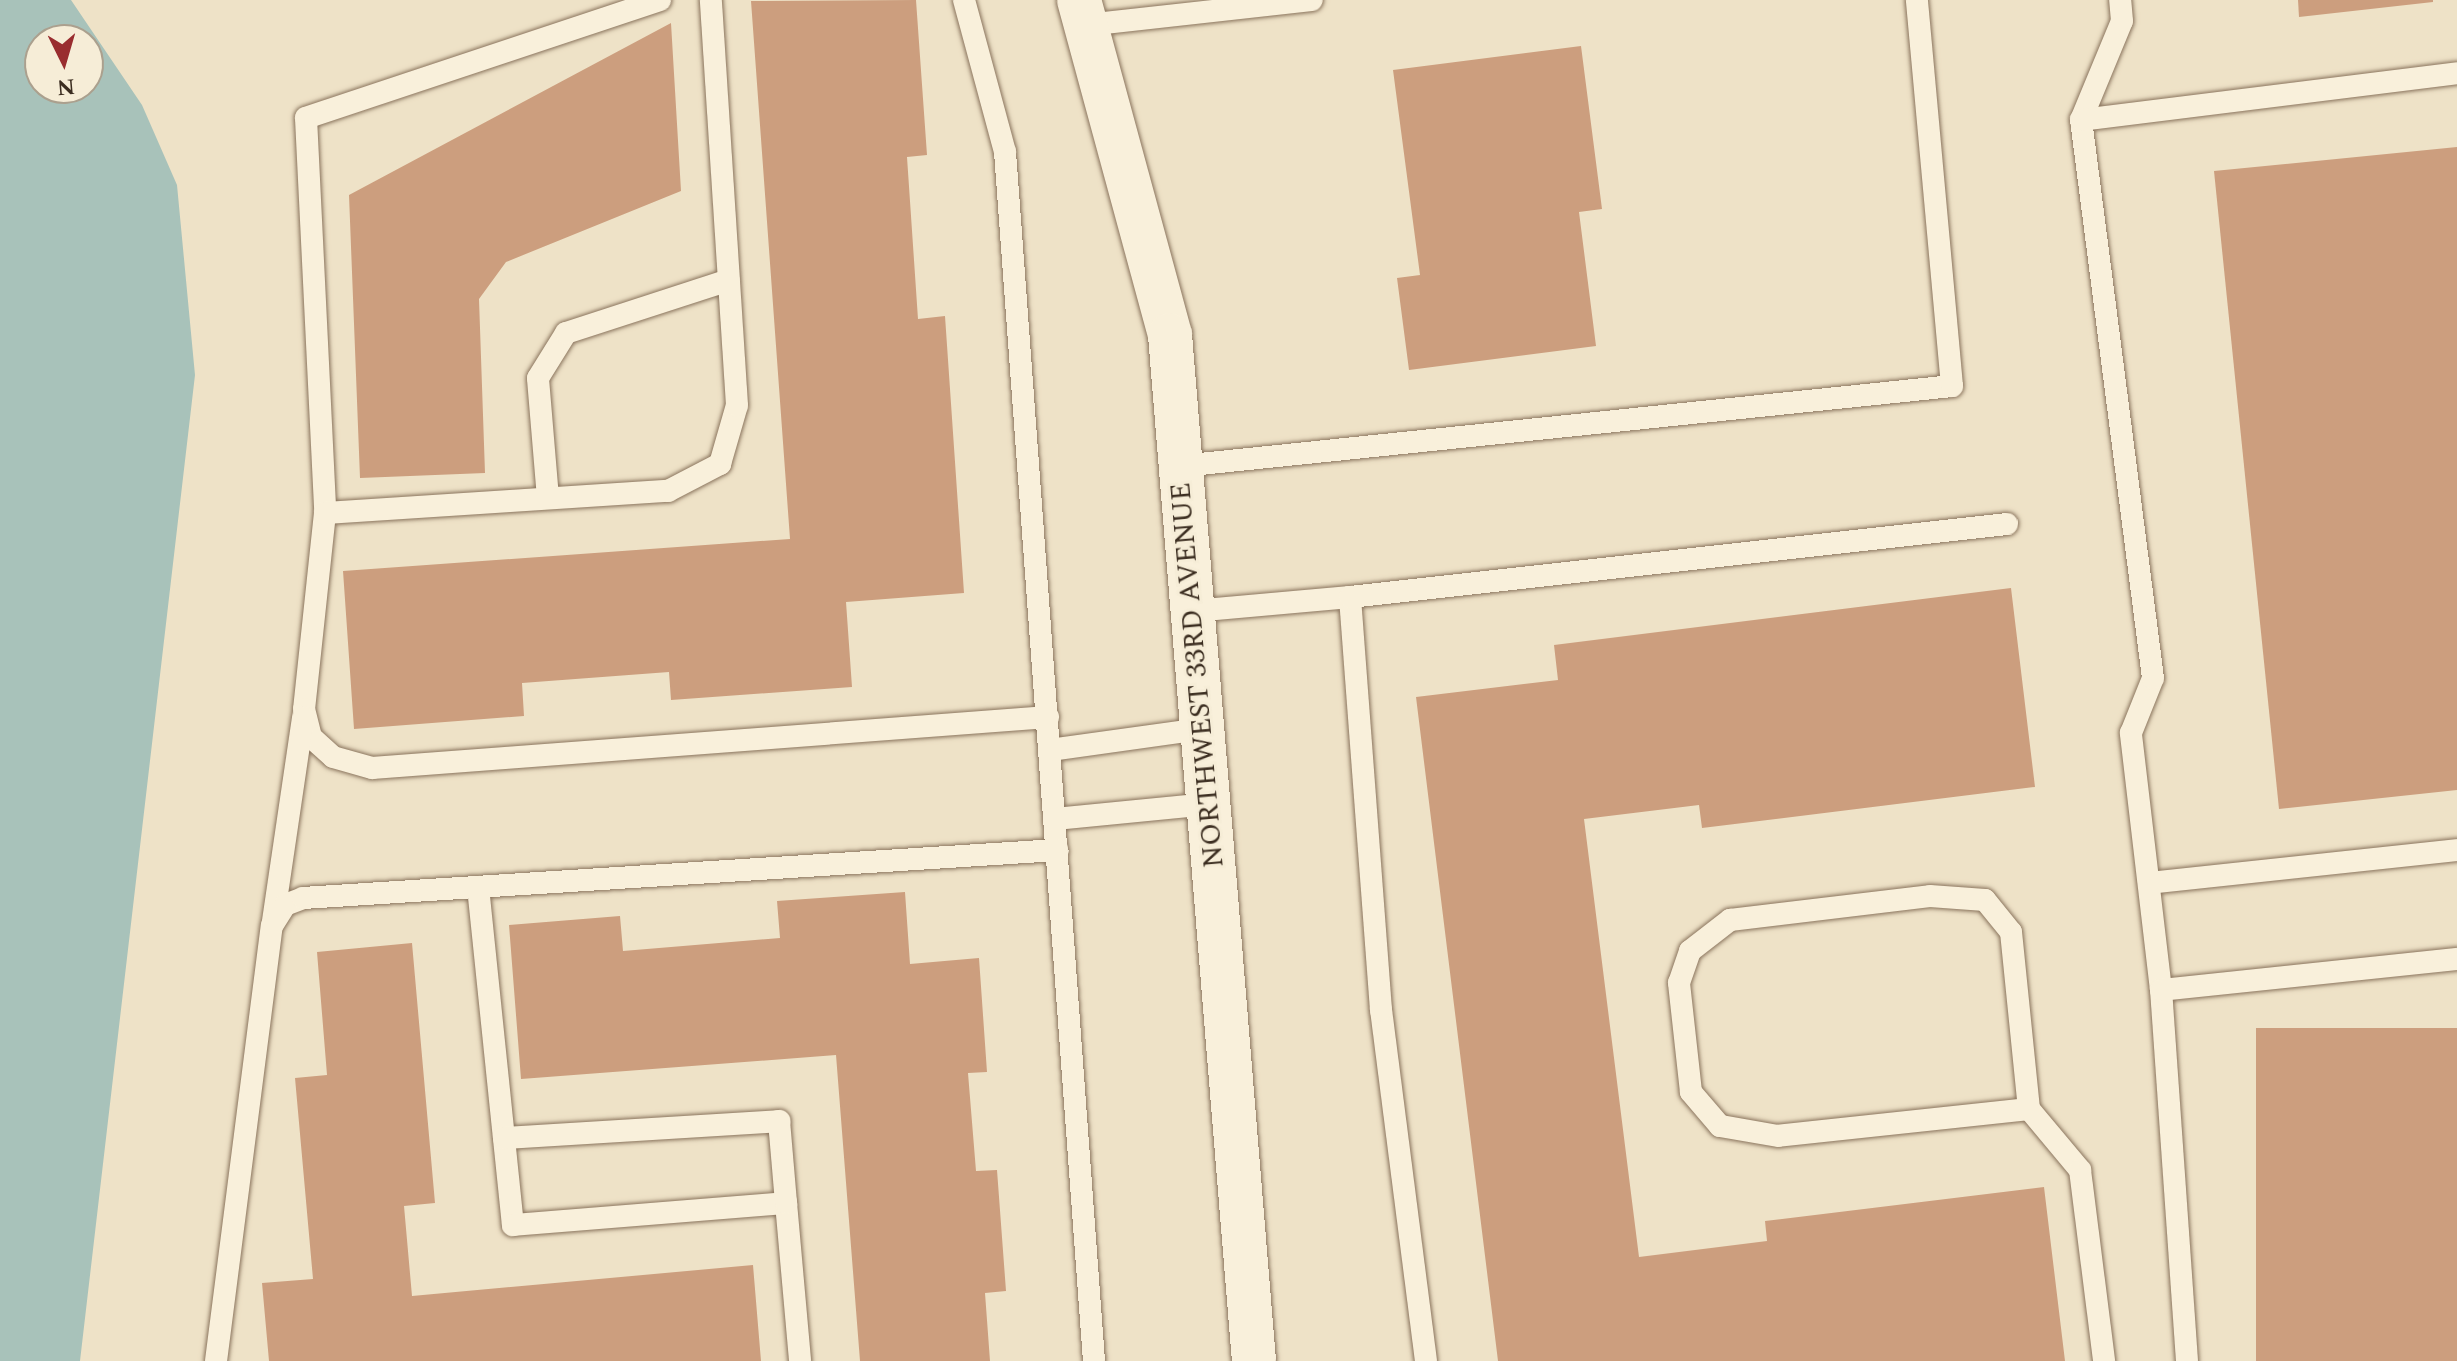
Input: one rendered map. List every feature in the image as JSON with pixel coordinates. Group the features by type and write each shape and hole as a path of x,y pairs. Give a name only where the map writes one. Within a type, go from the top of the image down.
{"street":[{"name":"NORTHWEST 33RD AVENUE","path":"1082,12 1170,335 1254,1361"}],"lane":[{"path":"216,1361 272,926 304,709 325,513 306,118 660,0"},
{"path":"325,513 668,491 720,464 737,405 711,0"},
{"path":"964,0 1005,152 1094,1361"},
{"path":"1082,12 1312,0"},
{"path":"1181,466 1952,386 1917,0"},
{"path":"2120,0 2122,21 2081,120 2153,678 2131,733 2161,990 2187,1361"},
{"path":"2081,120 2457,73"},
{"path":"548,498 538,378 566,333 729,280"},
{"path":"1193,611 1350,597 2007,524"},
{"path":"1350,597 1381,1010 1426,1361"},
{"path":"304,709 311,737 333,757 372,768 1048,717"},
{"path":"1050,750 1202,729"},
{"path":"1055,819 1208,804"},
{"path":"272,926 285,905 303,898 1057,850"},
{"path":"2149,883 2457,850"},
{"path":"478,887 513,1225 786,1203"},
{"path":"2029,1109 1778,1136 1720,1126 1691,1092 1679,983 1690,951 1730,920 1930,896 1985,900 2011,932 2029,1109 2080,1170 2104,1361"},
{"path":"2161,990 2457,959"},
{"path":"504,1138 779,1121 800,1361"}],"water":[{"path":"0,0 71,0 87,24 24,24 24,104 104,104 104,49 142,105 177,185 195,375 80,1361 0,1361"}],"building":[{"path":"916,0 927,155 907,157 918,319 945,316 964,593 846,602 852,687 671,700 669,672 522,683 524,716 354,729 343,571 790,539 751,1"},
{"path":"2298,0 2433,0 2433,2 2299,17"},
{"path":"671,23 681,191 506,262 479,299 485,473 360,478 349,195"},
{"path":"1581,46 1602,209 1579,212 1596,346 1409,370 1397,278 1420,275 1393,70"},
{"path":"2457,147 2457,790 2279,809 2214,171"},
{"path":"2011,588 2035,787 1702,828 1699,805 1584,819 1639,1257 1767,1241 1765,1221 2044,1187 2065,1361 1498,1361 1416,697 1558,680 1554,645"},
{"path":"905,892 910,964 979,958 987,1072 968,1073 976,1171 997,1170 1006,1291 985,1293 990,1361 860,1361 836,1055 521,1079 509,925 620,916 623,951 780,938 777,901"},
{"path":"412,943 435,1203 404,1206 412,1296 753,1265 761,1361 269,1361 262,1283 313,1279 295,1078 327,1075 317,952"},
{"path":"2256,1028 2457,1028 2457,1361 2256,1361"}]}
